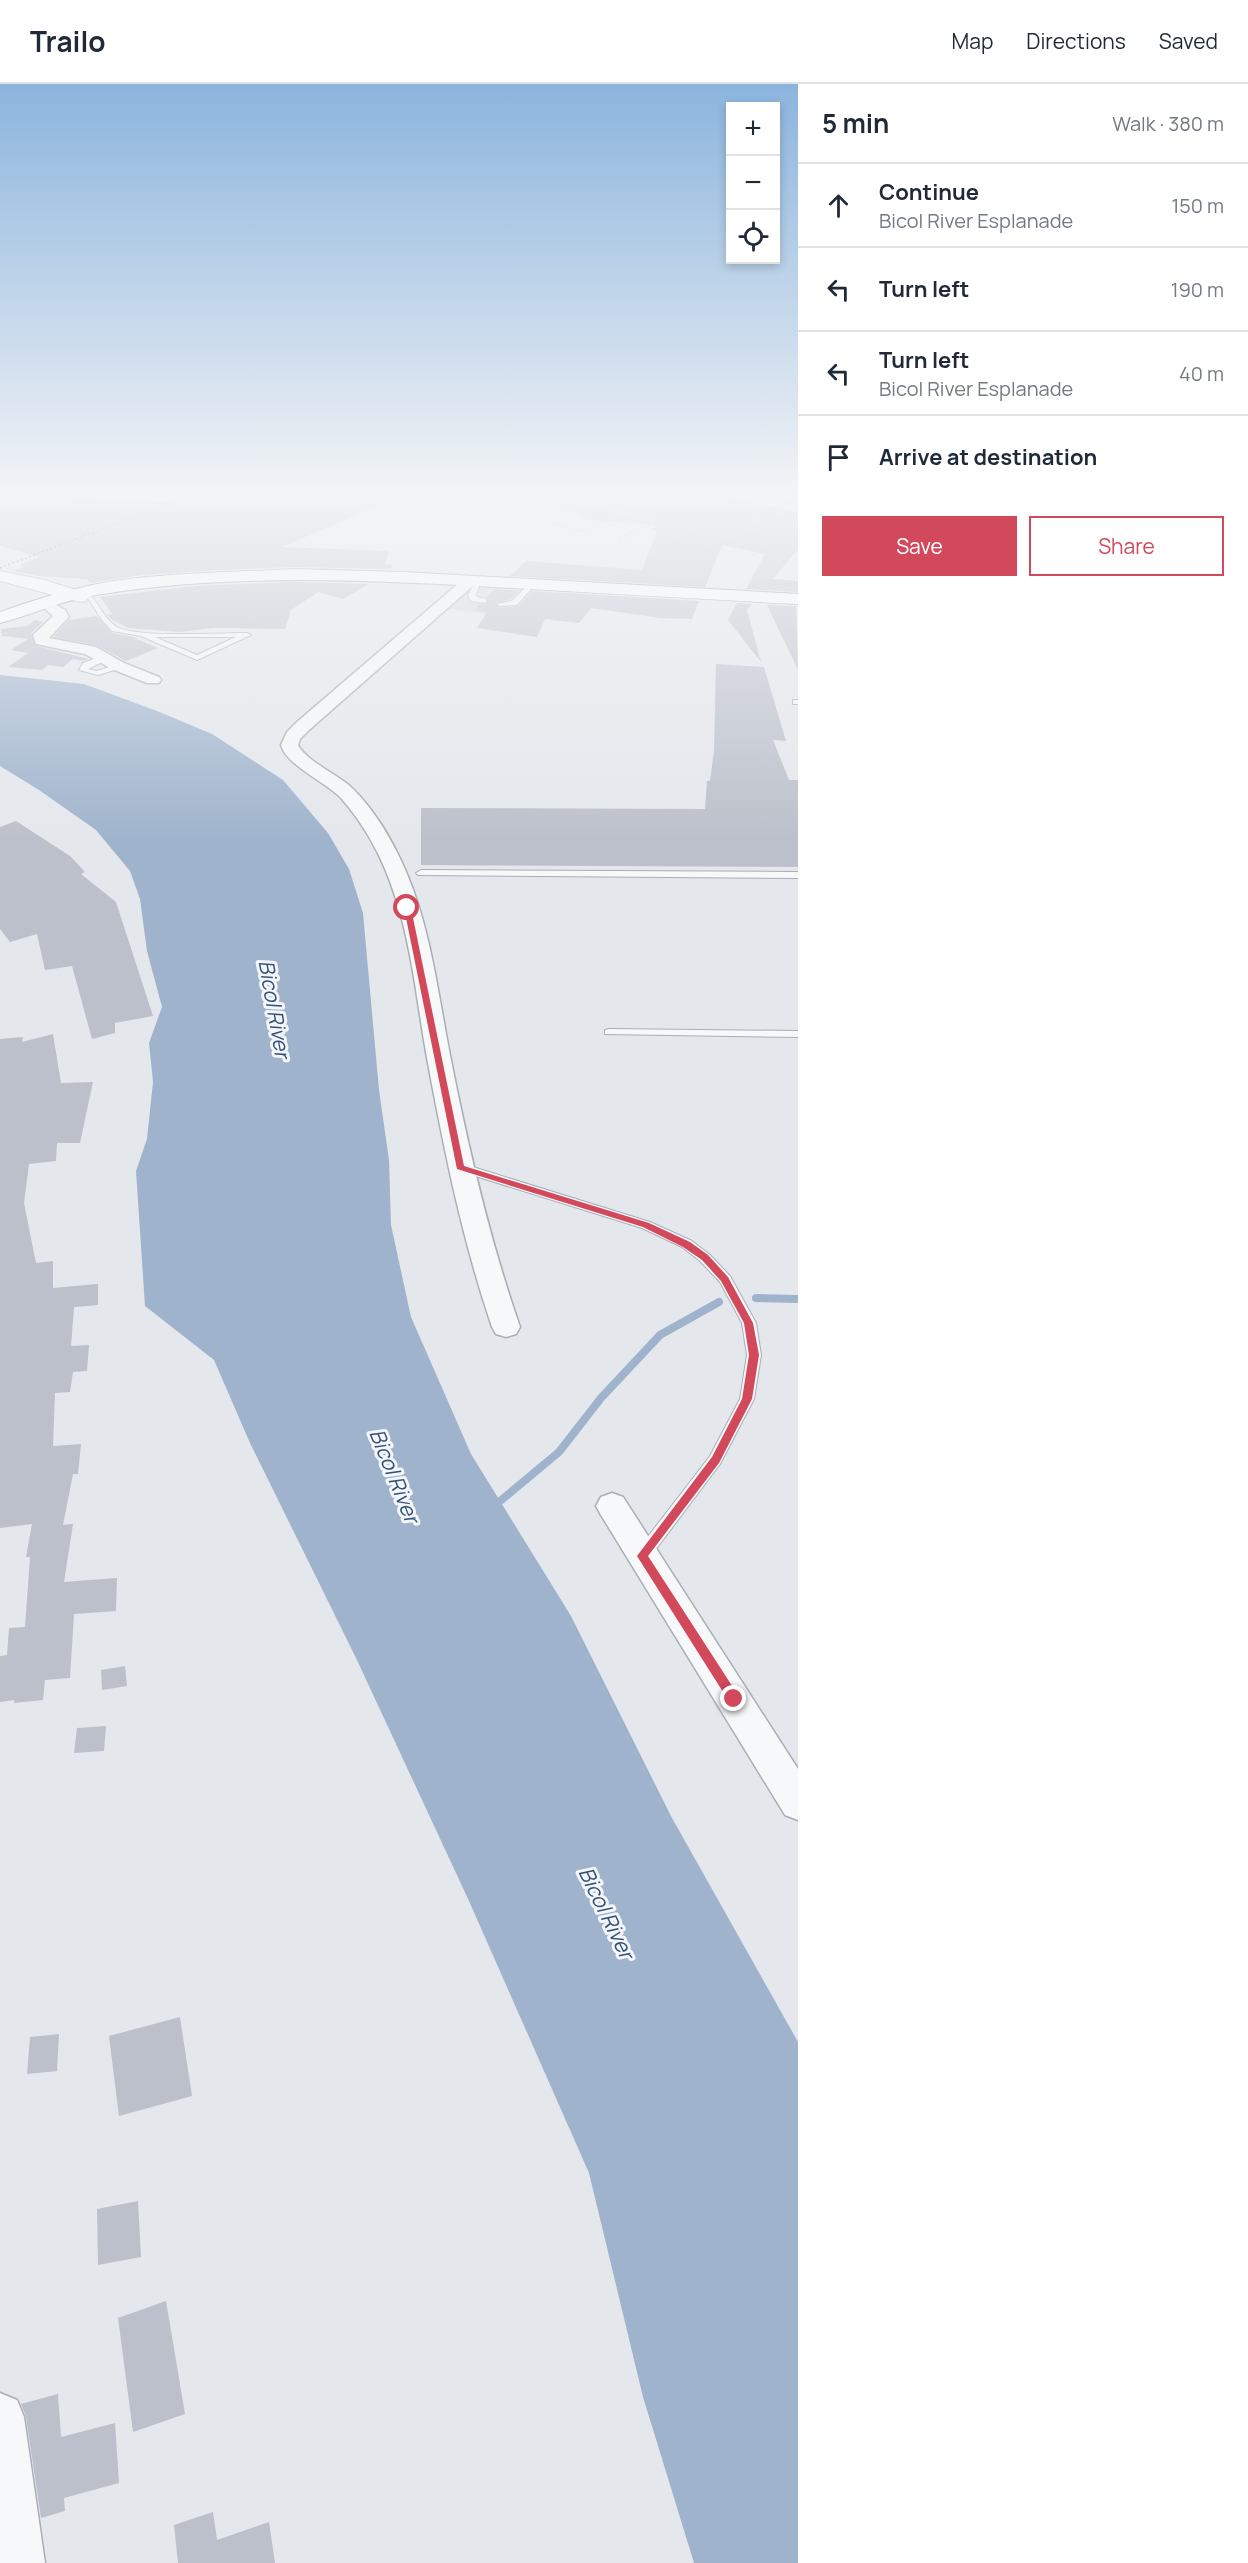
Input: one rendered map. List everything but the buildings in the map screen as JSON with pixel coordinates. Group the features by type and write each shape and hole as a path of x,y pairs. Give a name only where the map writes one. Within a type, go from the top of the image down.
{"main road":[{"path":"8,614 29,609"},
{"path":"0,626 44,609"}],"street":[{"path":"54,609 61,617 41,635 42,641 90,650 153,680"},
{"path":"441,609 303,726 291,737 289,744 291,751 325,774 347,794 366,819 397,875 416,942 460,1167 487,1276 506,1327"},
{"path":"612,1506 798,1802"},
{"path":"0,2417 19,2563"}],"lane":[{"path":"90,609 114,628 142,634 197,658 247,635 142,634"},
{"path":"184,634 220,648"},
{"path":"421,873 798,875"},
{"path":"609,1032 798,1034"},
{"path":"460,1167 646,1225 687,1244 705,1258 725,1279 748,1323 754,1355 747,1399 715,1460 642,1556"}],"shaded area":[{"path":"449,609 516,609 507,617"}],"water":[{"name":"Bicol River","path":"0,675 84,684 212,734 283,780 328,833 349,869 363,913 379,1090 389,1160 391,1225 411,1317 471,1454 571,1616 672,1818 798,2042 798,2563 694,2563 643,2397 589,2173 469,1901 356,1658 250,1443 214,1360 145,1306 136,1171 147,1139 153,1082 149,1043 162,1007 147,951 140,899 130,871 96,830 0,766"}],"waterway":[{"path":"756,1298 798,1299"},
{"path":"492,1504 499,1502 559,1452 601,1398 660,1335 719,1302"}],"route":[{"path":"407,908 416,942 460,1167 646,1225 687,1244 705,1258 725,1279 748,1323 754,1355 747,1399 715,1460 642,1556 734,1699"}]}
